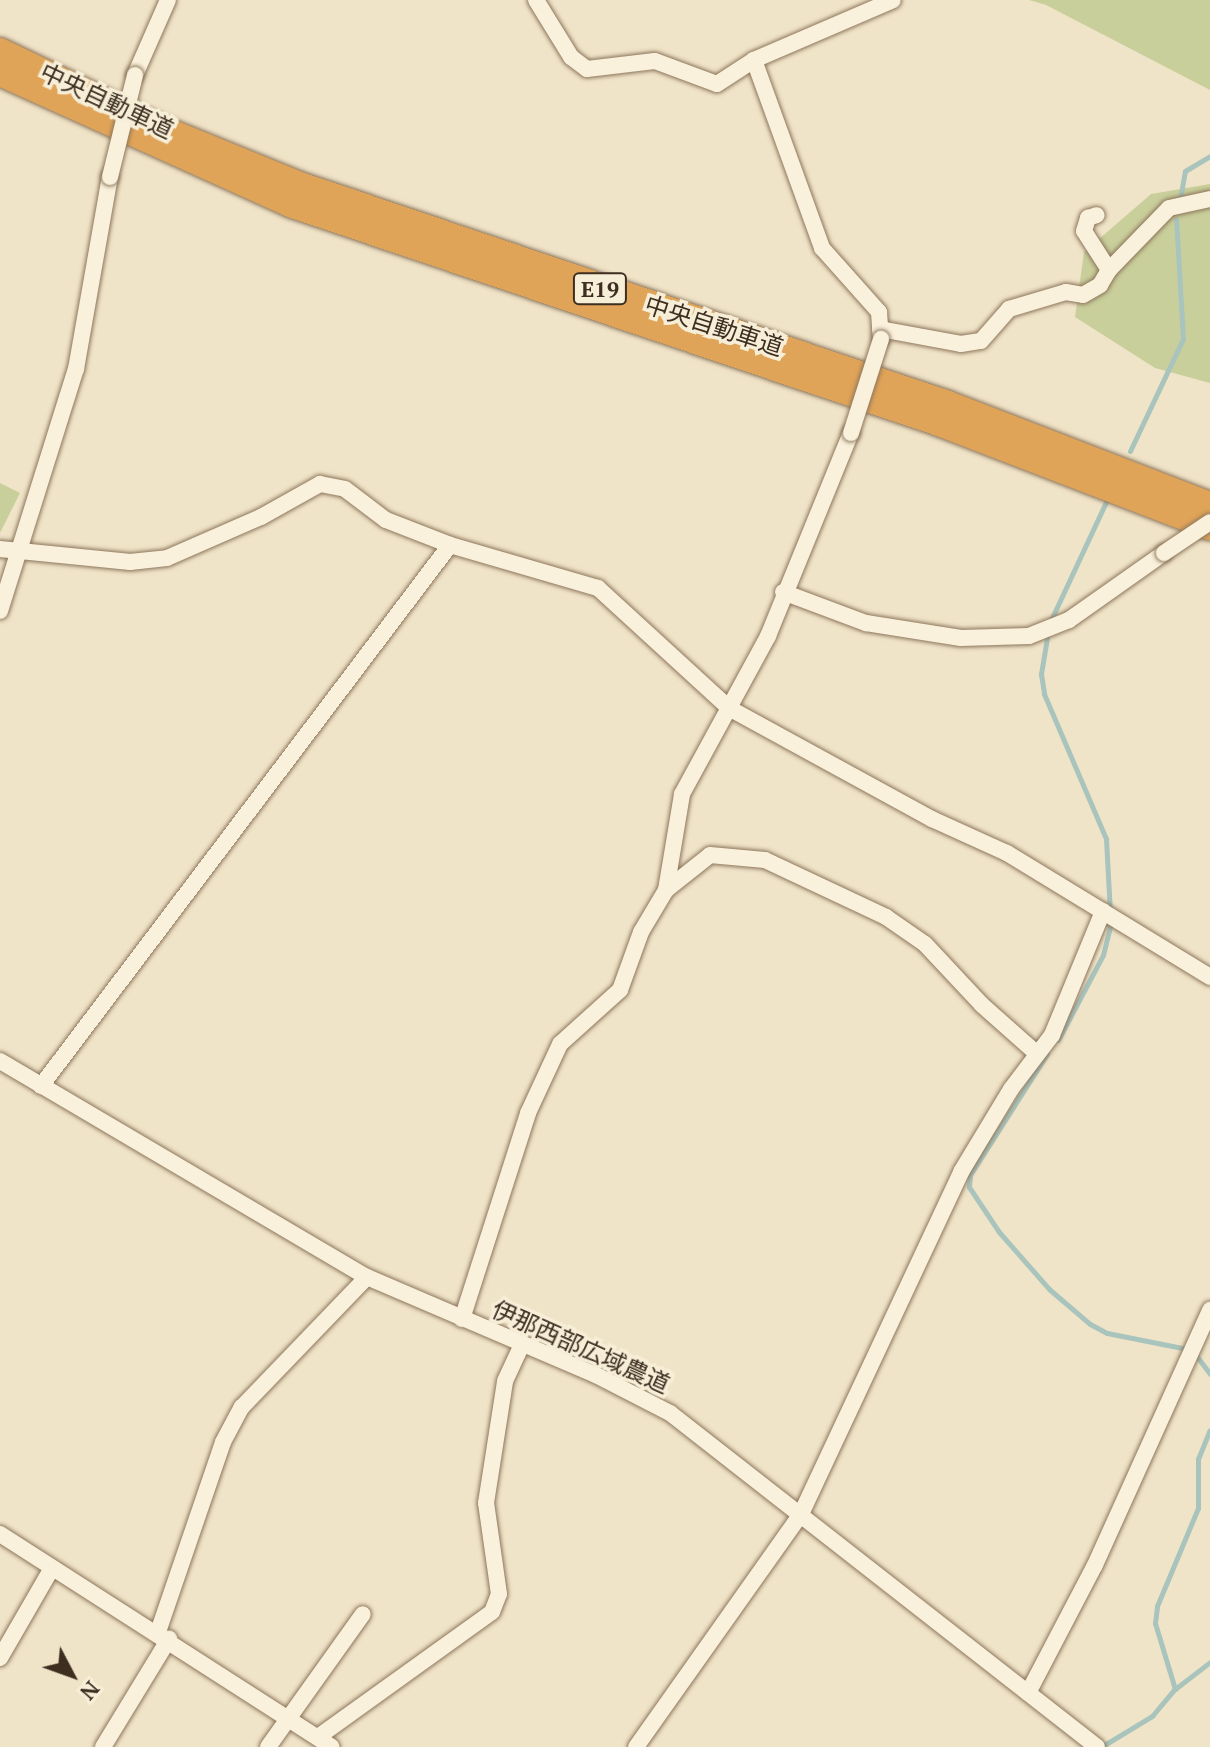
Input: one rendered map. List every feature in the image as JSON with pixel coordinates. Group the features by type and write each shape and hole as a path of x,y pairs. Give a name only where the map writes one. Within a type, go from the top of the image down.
{"highway":[{"name":"中央自動車道","path":"0,50 165,129 300,184 948,403 1210,504"},
{"name":"中央自動車道","path":"0,74 290,205 909,413 1210,525"}],"street":[{"path":"0,611 23,549 76,369 110,177 135,75 168,0"},
{"path":"536,0 571,57 587,69 655,61 717,84 754,60 893,0"},
{"path":"666,890 682,794 768,636 783,592 851,433 881,334 879,312 822,248 754,60"},
{"path":"881,334 961,344 981,341 1009,309 1066,292 1083,295 1100,285 1109,270 1169,208 1210,199"},
{"path":"1097,215 1088,218 1084,231 1109,270"},
{"path":"0,549 130,562 167,558 261,517 320,484 345,489 386,520 450,545 598,588 729,708 932,819 1007,853 1210,977"},
{"path":"783,592 866,623 961,638 1029,636 1069,620 1164,553 1210,525"},
{"path":"41,1086 450,545"},
{"path":"462,1319 528,1113 560,1044 620,990 641,932 666,890 710,855 765,860 886,917 925,944 982,1005 1036,1053"},
{"path":"636,1747 801,1514 961,1172 1036,1053 1052,1035 1103,911"},
{"name":"伊那西部広域農道","path":"0,1061 367,1277 521,1346 596,1375 670,1413 1092,1743"},
{"path":"103,1747 163,1636 223,1442 242,1407 367,1277"},
{"path":"1028,1693 1095,1565 1210,1310"},
{"path":"0,1534 325,1742 492,1612 499,1594 486,1503 505,1381 521,1346"},
{"path":"0,1658 52,1568"},
{"path":"268,1747 363,1614"}],"green space":[{"path":"1029,0 1210,0 1210,90 1046,5"},
{"path":"1210,184 1210,383 1155,368 1075,317 1084,252 1151,194"},
{"path":"0,483 20,493 0,533"}],"waterway":[{"path":"1180,199 1185,171 1210,156"},
{"path":"1130,451 1183,339 1176,219"},
{"path":"1050,622 1107,500"},
{"path":"1048,632 1041,674 1044,694 1106,839 1110,912"},
{"path":"1058,1040 1103,955 1111,922"},
{"path":"1047,1054 970,1175 969,1187 999,1232 1049,1289 1090,1324 1107,1333 1192,1350 1210,1374"},
{"path":"1175,1689 1155,1623 1157,1606 1198,1508 1198,1459 1210,1430"},
{"path":"1101,1747 1152,1716 1175,1689 1210,1662"}]}
